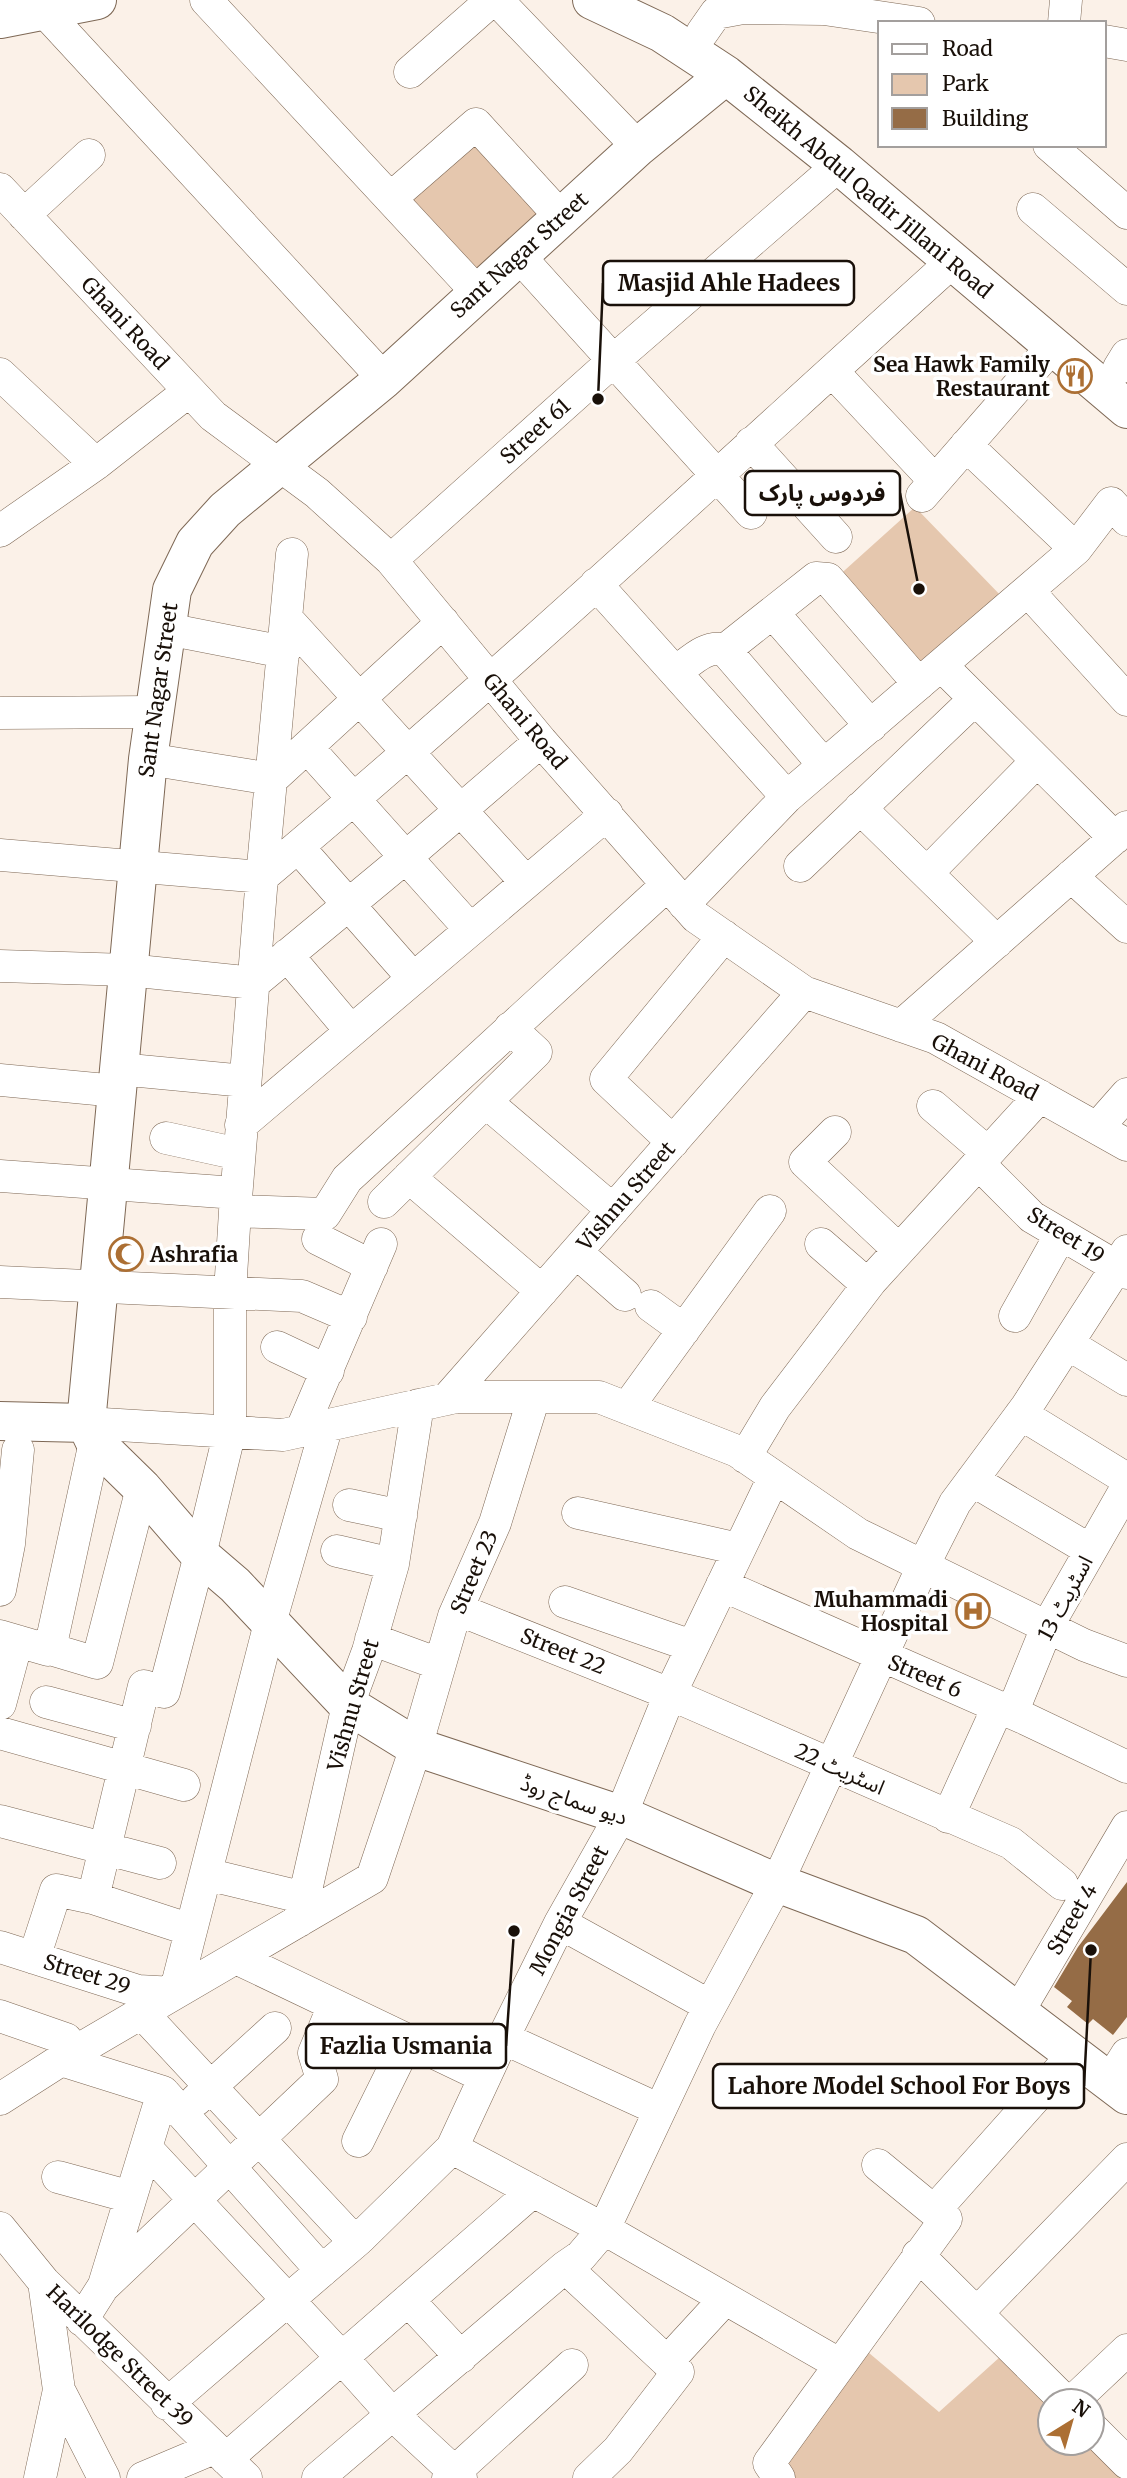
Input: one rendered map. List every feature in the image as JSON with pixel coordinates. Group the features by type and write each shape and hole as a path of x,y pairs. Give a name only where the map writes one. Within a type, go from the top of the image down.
{"main road":[{"path":"0,19 97,0"},
{"name":"Sheikh Abdul Qadir Jillani Road","path":"592,0 662,33 726,75 839,165 1127,409"},
{"name":"Sheikh Abdul Qadir Jillani Road","path":"634,0 702,33 743,60 1124,366"},
{"name":"Sant Nagar Street","path":"91,1433 99,1288 137,865 148,759 172,590 195,543 225,510 384,379 638,147 726,75"},
{"path":"10,1439 91,1433"},
{"name":"دیو سماج روڈ","path":"91,1433 200,1555 235,1585 348,1705 416,1747 621,1815 777,1883 916,1935 1074,2054 1121,2077"}],"street":[{"path":"206,0 478,293"},
{"path":"410,72 492,0"},
{"path":"497,0 638,147"},
{"path":"1064,21 1066,0"},
{"path":"702,33 716,13 743,4 824,9 905,21"},
{"path":"52,7 384,379"},
{"path":"1106,41 1127,45"},
{"path":"391,198 476,124 561,217"},
{"path":"1051,147 1127,213"},
{"path":"24,215 89,155"},
{"name":"Street 61","path":"391,560 613,361 839,165"},
{"name":"Ghani Road","path":"0,189 213,416 317,493 391,560 541,741 696,917 804,992 936,1038 1127,1145"},
{"path":"1033,209 1127,289"},
{"path":"519,256 751,513"},
{"path":"0,855 262,877 410,753 952,262"},
{"path":"832,371 929,488 1052,347"},
{"path":"0,374 96,464"},
{"path":"2,526 96,464 189,391"},
{"path":"751,443 836,537"},
{"path":"966,445 1076,549"},
{"path":"0,1176 108,1183 325,1214 347,1179 510,1028 676,894 1076,549 1122,502"},
{"path":"93,1898 144,1686 164,1692 230,1432 230,1293 240,1139 292,554"},
{"path":"725,650 816,578 828,579 930,675 975,699 1037,761 1123,832 901,1026"},
{"path":"596,584 787,797"},
{"path":"1028,591 1127,700"},
{"path":"773,613 871,726"},
{"path":"287,619 525,881"},
{"path":"272,779 443,622"},
{"path":"167,629 284,653"},
{"path":"676,672 705,651 718,648 725,650 824,765"},
{"path":"800,866 975,699"},
{"path":"0,713 154,712"},
{"path":"0,966 128,970 254,983 541,741"},
{"path":"307,747 470,929"},
{"path":"148,759 272,779"},
{"path":"927,873 1037,761"},
{"path":"860,808 997,942"},
{"path":"166,1138 240,1139 351,1031 607,814"},
{"path":"298,847 413,978"},
{"path":"1072,876 1127,927"},
{"path":"673,1142 606,1079 724,936"},
{"path":"287,955 351,1031"},
{"name":"Vishnu Street","path":"302,1909 348,1705 393,1564 401,1516 432,1402 542,1291 804,992"},
{"path":"384,1202 536,1052 510,1028"},
{"path":"0,1080 245,1081"},
{"path":"1097,1128 1127,1094"},
{"path":"745,1457 775,1407 868,1285 1040,1096"},
{"path":"486,1102 613,1210"},
{"name":"Street 19","path":"933,1106 983,1158 1032,1217 1124,1264"},
{"path":"835,1132 805,1162 900,1250"},
{"path":"409,1177 542,1291"},
{"path":"627,1408 770,1211"},
{"path":"1014,1316 1061,1234"},
{"path":"175,1993 270,1623 328,1371 377,1255 318,1239"},
{"path":"821,1244 868,1285"},
{"path":"576,1252 638,1301 684,1330"},
{"path":"318,2478 565,2266 581,2256 604,2229 710,2006 777,1883 923,1566 955,1503 1021,1415 1124,1264"},
{"path":"0,1282 302,1296 352,1317"},
{"path":"1068,1344 1127,1380"},
{"path":"276,1347 328,1371"},
{"path":"50,1648 91,1433 230,1432 283,1435 456,1397 599,1397 737,1451 858,1534 1084,1645 1127,1661"},
{"name":"Street 23","path":"0,2099 236,1958 302,1909 372,1878 416,1747 457,1609 495,1523 534,1397"},
{"path":"1021,1415 1127,1479"},
{"path":"0,1590 10,1439"},
{"name":"Mongia Street","path":"167,2404 355,2242 453,2148 559,1923 621,1815 670,1694 774,1477"},
{"path":"972,1480 1107,1536"},
{"name":"اسٹریٹ 13","path":"948,1817 1047,1627 1107,1536 1127,1487"},
{"path":"0,1704 8,1638 97,1662 142,1488"},
{"path":"349,1505 401,1516"},
{"path":"578,1513 739,1549"},
{"path":"337,1551 393,1564"},
{"name":"Street 6","path":"722,1586 1005,1710 1127,1767"},
{"path":"565,1602 692,1646"},
{"name":"Street 22","path":"457,1609 670,1694"},
{"path":"371,1639 439,1664"},
{"name":"اسٹریٹ 22","path":"670,1694 1011,1843 1062,1884"},
{"path":"46,1702 135,1726"},
{"path":"0,1733 184,1785"},
{"path":"0,1821 160,1863"},
{"name":"Street 4","path":"1018,2012 1127,1826"},
{"path":"205,1874 302,1909"},
{"path":"34,1958 56,1890 93,1898 191,1930"},
{"path":"559,1923 710,2006"},
{"name":"Street 29","path":"0,1947 138,1991 175,1993"},
{"path":"236,1958 485,2077"},
{"path":"82,2320 103,2287 322,2079 314,2053 334,2005"},
{"path":"142,2013 355,2242"},
{"path":"0,2016 66,2039 68,2056 172,2103 322,2271"},
{"path":"103,2287 146,2148 172,2103 211,2087 275,2028"},
{"path":"503,2038 660,2110"},
{"path":"358,2141 408,2040"},
{"path":"934,2211 1074,2054"},
{"path":"146,2148 393,2415 454,2476 572,2365"},
{"path":"453,2148 604,2229 839,2364"},
{"path":"976,2313 1127,2159"},
{"path":"779,2478 769,2463 946,2219 878,2165"},
{"path":"58,2178 131,2197"},
{"path":"143,2478 229,2462 342,2358 533,2191"},
{"name":"Harilodge Street 39","path":"0,2228 44,2283 229,2462"},
{"path":"918,2255 1051,2387"},
{"path":"565,2266 672,2367"},
{"path":"44,2283 59,2390 104,2478"},
{"path":"589,2478 618,2450 672,2367 725,2298"},
{"path":"408,2300 461,2357"},
{"path":"1088,2387 1127,2350"},
{"path":"40,2478 59,2390"},
{"path":"1106,2442 1127,2463"}],"green space":[{"path":"476,124 561,217 478,293 391,198"},
{"path":"915,507 1005,600 921,676 835,579"},
{"path":"856,2342 939,2412 1011,2347 1040,2387 1036,2387 1036,2457 1106,2457 1127,2478 779,2478"}],"building":[{"path":"1127,1882 1127,2017 1113,2035 1093,2019 1088,2024 1067,2007 1072,2001 1054,1987 1078,1947"}],"place":[{"name":"Sea Hawk Family Restaurant","path":"1075,376"},
{"name":"Masjid Ahle Hadees","path":"598,399"},
{"name":"فردوس پارک","path":"919,589"},
{"name":"Ashrafia","path":"126,1254"},
{"name":"Muhammadi Hospital","path":"973,1611"},
{"name":"Fazlia Usmania","path":"514,1931"},
{"name":"Lahore Model School For Boys","path":"1091,1950"}]}
